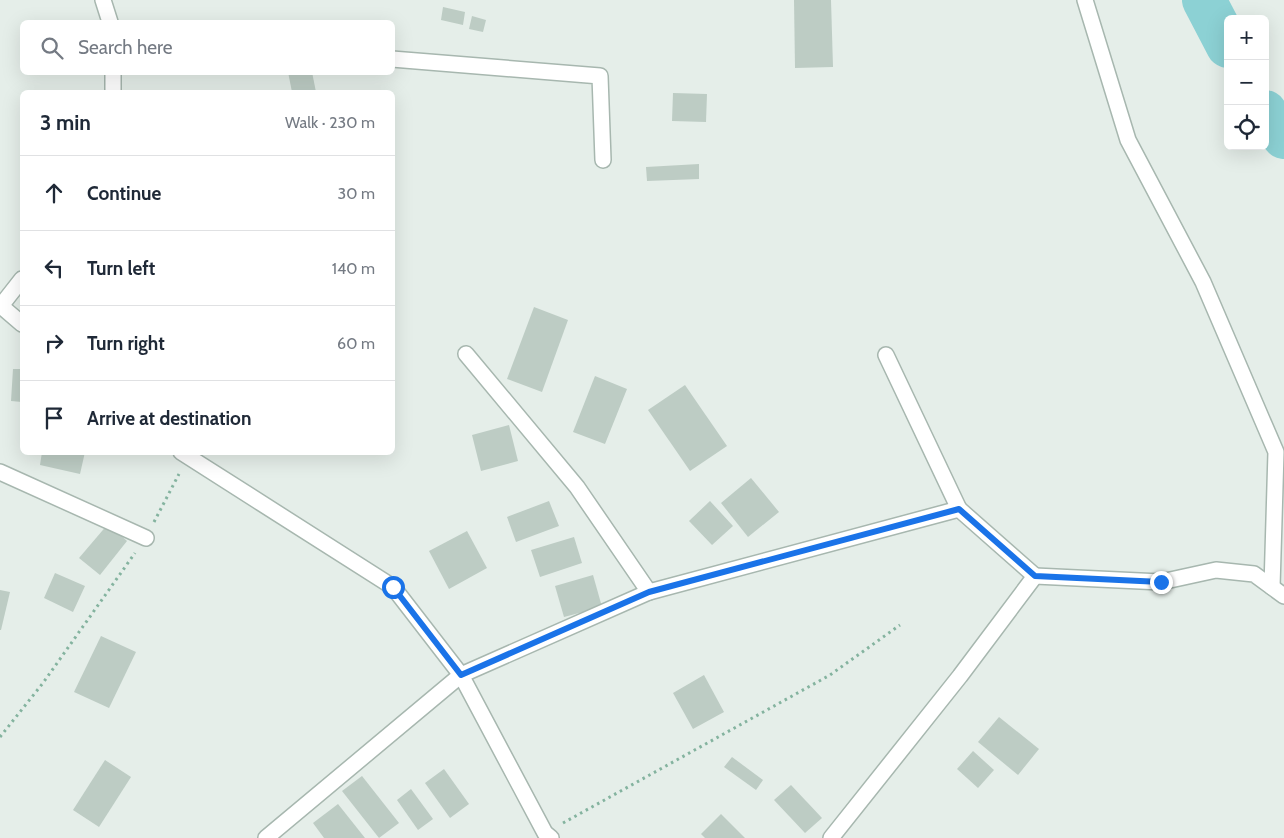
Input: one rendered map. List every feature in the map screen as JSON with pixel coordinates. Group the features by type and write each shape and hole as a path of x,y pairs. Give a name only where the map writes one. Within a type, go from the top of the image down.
{"street":[{"path":"103,0 109,20"},
{"path":"1085,0 1128,140 1203,282 1276,452 1278,591"},
{"path":"395,59 600,76 603,160"},
{"path":"113,75 114,90"},
{"path":"20,282 0,307 20,322"},
{"path":"466,354 577,486 649,592"},
{"path":"886,355 959,509 1035,576 1161,582 1216,570 1254,574 1278,591"},
{"path":"184,455 393,587 461,675 546,836"},
{"path":"0,472 146,538"},
{"path":"266,838 461,675 649,592 959,509"},
{"path":"831,838 960,676 1035,576"}],"path":[{"path":"0,737 43,683 146,538 184,455"},
{"path":"546,836 830,674 900,625"}],"building":[{"path":"794,0 831,0 833,67 795,68"},
{"path":"443,7 465,12 463,25 441,20"},
{"path":"472,16 486,20 483,32 469,29"},
{"path":"289,75 313,75 316,90 292,90"},
{"path":"673,93 707,94 706,122 672,121"},
{"path":"699,164 699,179 647,181 646,167"},
{"path":"534,307 568,320 542,392 507,379"},
{"path":"13,369 20,369 20,402 11,401"},
{"path":"595,376 627,389 605,444 573,432"},
{"path":"685,385 727,446 690,471 648,410"},
{"path":"509,425 518,461 481,471 472,435"},
{"path":"42,455 84,455 80,474 40,465"},
{"path":"751,478 779,512 748,537 721,503"},
{"path":"549,501 559,526 516,542 507,517"},
{"path":"710,501 733,526 712,545 689,521"},
{"path":"108,524 127,541 100,575 79,558"},
{"path":"467,531 487,568 449,589 429,551"},
{"path":"574,537 582,563 540,577 531,550"},
{"path":"55,573 85,586 73,612 44,598"},
{"path":"593,575 602,607 564,617 555,586"},
{"path":"0,590 10,592 1,630 0,630"},
{"path":"101,636 136,652 109,708 74,692"},
{"path":"704,675 724,712 693,729 673,693"},
{"path":"999,717 1039,749 1018,775 978,742"},
{"path":"973,751 994,770 978,788 957,769"},
{"path":"732,757 763,780 756,790 724,767"},
{"path":"105,760 131,777 99,827 73,810"},
{"path":"444,769 469,804 450,818 425,783"},
{"path":"362,776 399,823 379,838 342,791"},
{"path":"791,785 822,818 805,833 774,800"},
{"path":"411,789 433,819 418,830 397,800"},
{"path":"338,804 365,838 324,838 313,823"},
{"path":"721,814 745,838 705,838 701,834"}],"waterway":[{"path":"1204,0 1224,38"},
{"path":"1269,117 1284,137"}],"route":[{"path":"393,587 461,675 649,592 959,509 1035,576 1161,582"}]}
